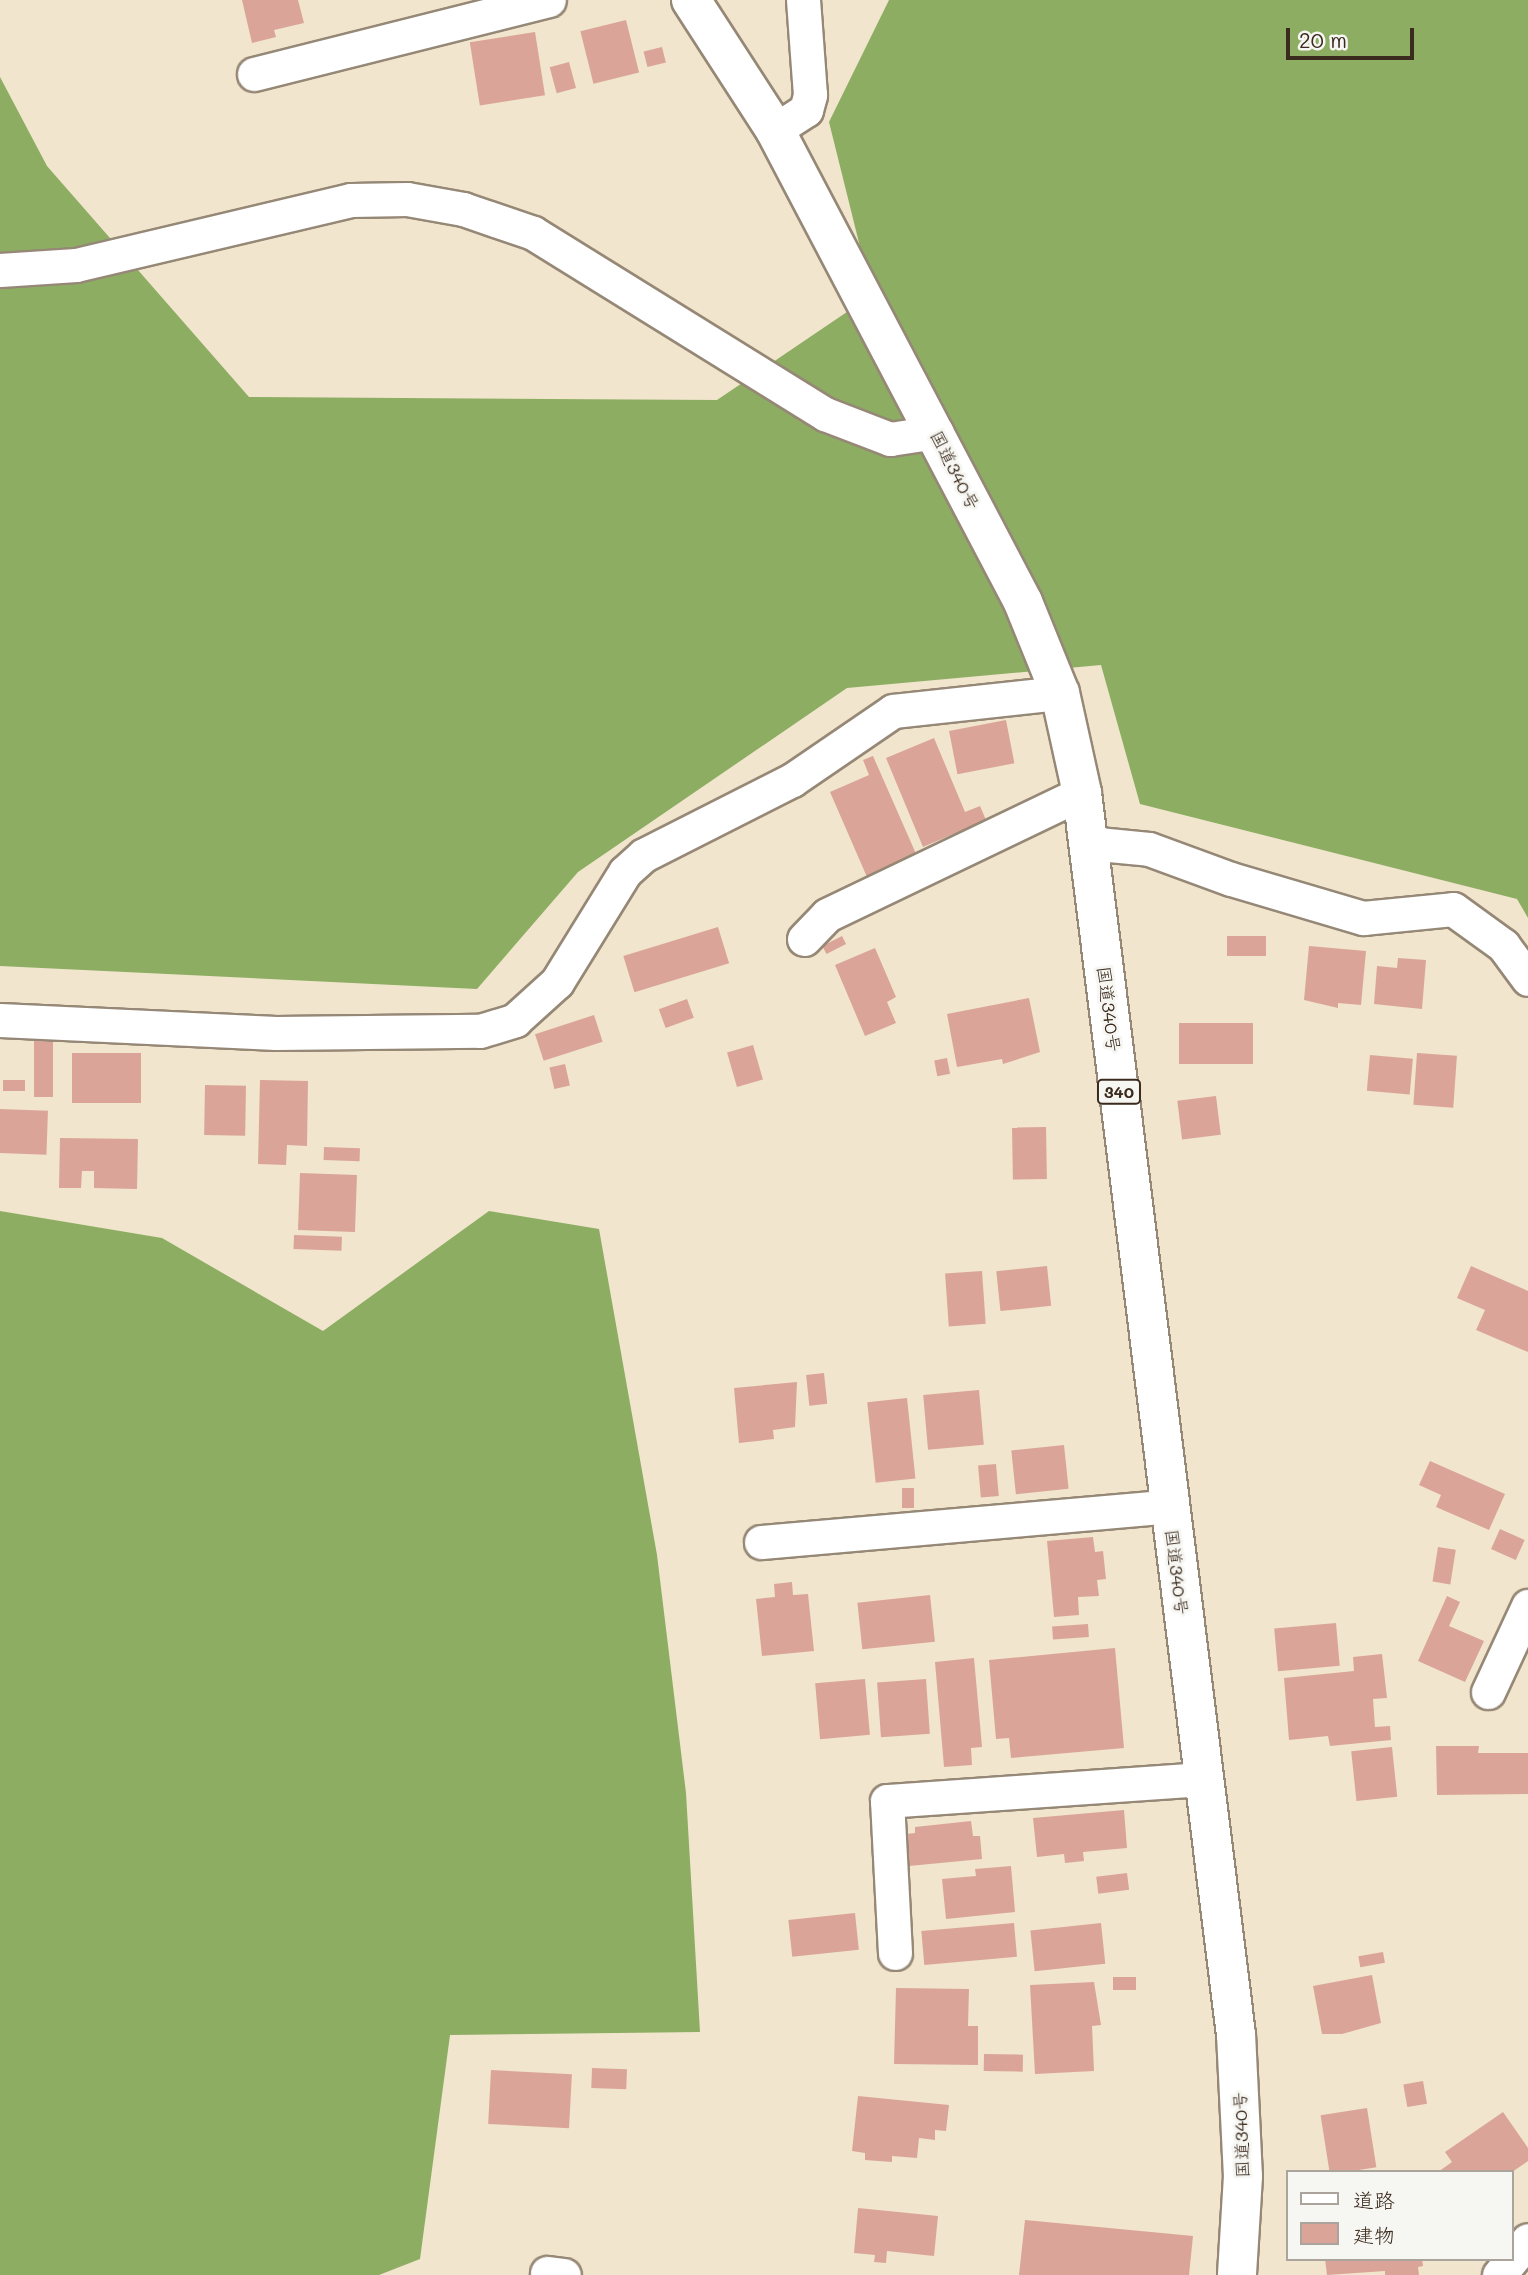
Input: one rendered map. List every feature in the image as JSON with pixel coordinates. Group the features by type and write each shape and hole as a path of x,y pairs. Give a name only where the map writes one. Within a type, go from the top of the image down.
{"highway":[{"name":"国道340号","path":"691,0 775,130 936,432 1023,602 1060,693 1082,793 1236,2034 1243,2176 1237,2275"}],"street":[{"path":"254,74 549,0"},
{"path":"775,130 806,110 810,95 803,0"},
{"path":"0,270 76,265 351,200 407,199 463,209 533,233 825,414 890,439 936,432"},
{"path":"0,1020 276,1033 451,1032 492,1027 515,1020 557,982 625,872 644,855 792,780 893,711 1060,693"},
{"path":"804,939 827,915 1082,793"},
{"path":"1088,843 1149,849 1231,879 1363,918 1396,917 1422,908 1453,909 1503,946 1528,979"},
{"path":"761,1542 1169,1506"},
{"path":"1488,1692 1528,1606"},
{"path":"895,1953 887,1801 1203,1779"},
{"path":"1514,2257 1528,2240"},
{"path":"1499,2275 1511,2261"}],"green space":[{"path":"889,0 1528,0 1528,918 1517,899 1140,804 1101,665 847,688 578,872 477,989 0,966 0,77 47,166 249,397 717,400 872,295 829,122"},
{"path":"0,1211 162,1238 323,1331 489,1211 599,1229 657,1555 686,1793 700,2032 450,2035 420,2259 379,2275 0,2275"}],"building":[{"path":"242,0 298,0 304,23 274,30 276,37 252,43"},
{"path":"626,20 639,72 593,84 580,31"},
{"path":"535,32 545,95 480,106 470,42"},
{"path":"662,47 666,63 647,67 644,52"},
{"path":"569,62 576,88 557,93 550,67"},
{"path":"1006,720 1014,763 957,774 949,731"},
{"path":"934,738 965,812 980,806 986,820 923,847 886,758"},
{"path":"873,756 917,856 867,877 830,792 869,775 863,760"},
{"path":"718,927 729,963 634,992 623,956"},
{"path":"842,936 846,944 826,954 822,946"},
{"path":"1227,936 1266,936 1266,956 1227,956"},
{"path":"1309,946 1366,951 1361,1005 1338,1003 1338,1008 1304,1000"},
{"path":"875,948 896,997 887,1002 896,1023 865,1036 835,965"},
{"path":"1398,958 1426,960 1422,1009 1374,1004 1377,966 1397,968"},
{"path":"1029,998 1040,1052 1003,1064 1002,1059 957,1067 947,1014"},
{"path":"687,999 694,1018 666,1028 659,1009"},
{"path":"594,1015 603,1042 544,1061 535,1034"},
{"path":"1179,1023 1253,1023 1253,1064 1179,1064"},
{"path":"34,1041 53,1041 53,1097 34,1097"},
{"path":"753,1045 763,1080 737,1087 727,1052"},
{"path":"72,1053 141,1053 141,1103 72,1103"},
{"path":"1417,1053 1457,1056 1453,1108 1413,1105"},
{"path":"1370,1055 1413,1059 1410,1095 1367,1091"},
{"path":"947,1058 950,1074 937,1076 934,1060"},
{"path":"565,1064 570,1085 554,1089 549,1068"},
{"path":"3,1080 25,1080 25,1091 3,1091"},
{"path":"260,1080 308,1081 307,1146 287,1145 286,1165 258,1164"},
{"path":"205,1085 246,1086 245,1136 204,1135"},
{"path":"1216,1096 1221,1135 1182,1139 1177,1101"},
{"path":"0,1109 48,1111 46,1155 0,1153"},
{"path":"1046,1127 1047,1179 1013,1180 1012,1128"},
{"path":"60,1138 138,1139 137,1189 94,1188 94,1171 82,1171 81,1188 59,1188"},
{"path":"324,1147 360,1148 360,1161 324,1160"},
{"path":"300,1173 357,1175 355,1232 298,1230"},
{"path":"294,1235 342,1237 341,1251 294,1249"},
{"path":"1047,1266 1051,1306 1000,1311 996,1271"},
{"path":"1471,1266 1528,1291 1528,1352 1476,1330 1485,1310 1457,1298"},
{"path":"982,1271 986,1324 949,1326 945,1274"},
{"path":"824,1373 827,1404 809,1406 806,1375"},
{"path":"797,1382 795,1427 773,1430 774,1439 739,1443 734,1388"},
{"path":"979,1390 984,1445 928,1450 923,1395"},
{"path":"907,1398 915,1479 876,1483 867,1402"},
{"path":"1064,1445 1069,1489 1016,1494 1011,1451"},
{"path":"1430,1461 1505,1494 1489,1530 1436,1507 1441,1495 1419,1485"},
{"path":"996,1464 999,1496 981,1497 978,1466"},
{"path":"902,1488 914,1488 914,1508 902,1508"},
{"path":"1500,1529 1525,1540 1516,1560 1491,1549"},
{"path":"1093,1537 1095,1552 1103,1551 1106,1579 1097,1580 1099,1596 1078,1597 1079,1615 1054,1617 1047,1541"},
{"path":"1438,1547 1456,1550 1450,1584 1433,1582"},
{"path":"792,1582 793,1595 808,1594 814,1651 762,1656 756,1599 775,1597 774,1584"},
{"path":"930,1595 935,1642 862,1649 857,1603"},
{"path":"1447,1596 1460,1602 1449,1626 1484,1641 1465,1682 1418,1661"},
{"path":"1336,1623 1340,1666 1278,1671 1274,1628"},
{"path":"1088,1624 1089,1637 1053,1639 1052,1627"},
{"path":"1115,1648 1124,1748 1011,1758 1009,1738 996,1739 989,1660"},
{"path":"1382,1654 1387,1698 1373,1699 1375,1727 1390,1726 1391,1740 1330,1746 1328,1736 1289,1740 1284,1678 1354,1671 1353,1657"},
{"path":"974,1658 982,1747 971,1748 972,1765 944,1767 935,1662"},
{"path":"865,1679 870,1735 820,1739 815,1683"},
{"path":"926,1679 930,1734 881,1737 877,1682"},
{"path":"1436,1746 1479,1746 1478,1753 1528,1753 1528,1794 1437,1795"},
{"path":"1392,1747 1397,1797 1356,1801 1351,1751"},
{"path":"1124,1810 1127,1848 1083,1852 1084,1861 1065,1863 1064,1854 1037,1857 1033,1818"},
{"path":"971,1821 973,1836 980,1836 982,1859 909,1866 906,1834 915,1833 915,1827"},
{"path":"1011,1866 1015,1912 946,1919 942,1879 976,1876 975,1869"},
{"path":"1127,1873 1129,1890 1098,1894 1096,1877"},
{"path":"855,1913 859,1950 792,1957 788,1920"},
{"path":"1014,1923 1017,1957 924,1965 921,1931"},
{"path":"1101,1923 1105,1964 1035,1971 1030,1930"},
{"path":"1383,1952 1385,1963 1360,1967 1358,1956"},
{"path":"1372,1975 1381,2023 1342,2034 1322,2034 1313,1986"},
{"path":"1113,1977 1136,1977 1136,1990 1113,1990"},
{"path":"1094,1982 1101,2025 1092,2026 1094,2071 1035,2074 1030,1985"},
{"path":"896,1988 969,1989 968,2026 978,2026 978,2065 894,2064"},
{"path":"984,2054 1023,2055 1023,2072 984,2071"},
{"path":"592,2068 627,2069 626,2089 591,2088"},
{"path":"491,2070 572,2074 569,2128 488,2124"},
{"path":"1423,2081 1427,2104 1407,2107 1403,2084"},
{"path":"858,2096 949,2105 946,2131 935,2130 935,2140 919,2138 917,2158 892,2156 892,2162 865,2160 865,2153 852,2151"},
{"path":"1367,2108 1376,2167 1329,2170 1321,2115"},
{"path":"1503,2112 1528,2148 1528,2161 1514,2171 1441,2170 1452,2162 1445,2152"},
{"path":"858,2208 938,2216 934,2256 887,2251 886,2263 874,2262 875,2255 854,2253"},
{"path":"1025,2220 1193,2236 1189,2275 1019,2275"},
{"path":"1325,2261 1422,2261 1423,2266 1418,2267 1419,2275 1385,2275 1385,2271 1327,2275"}]}
